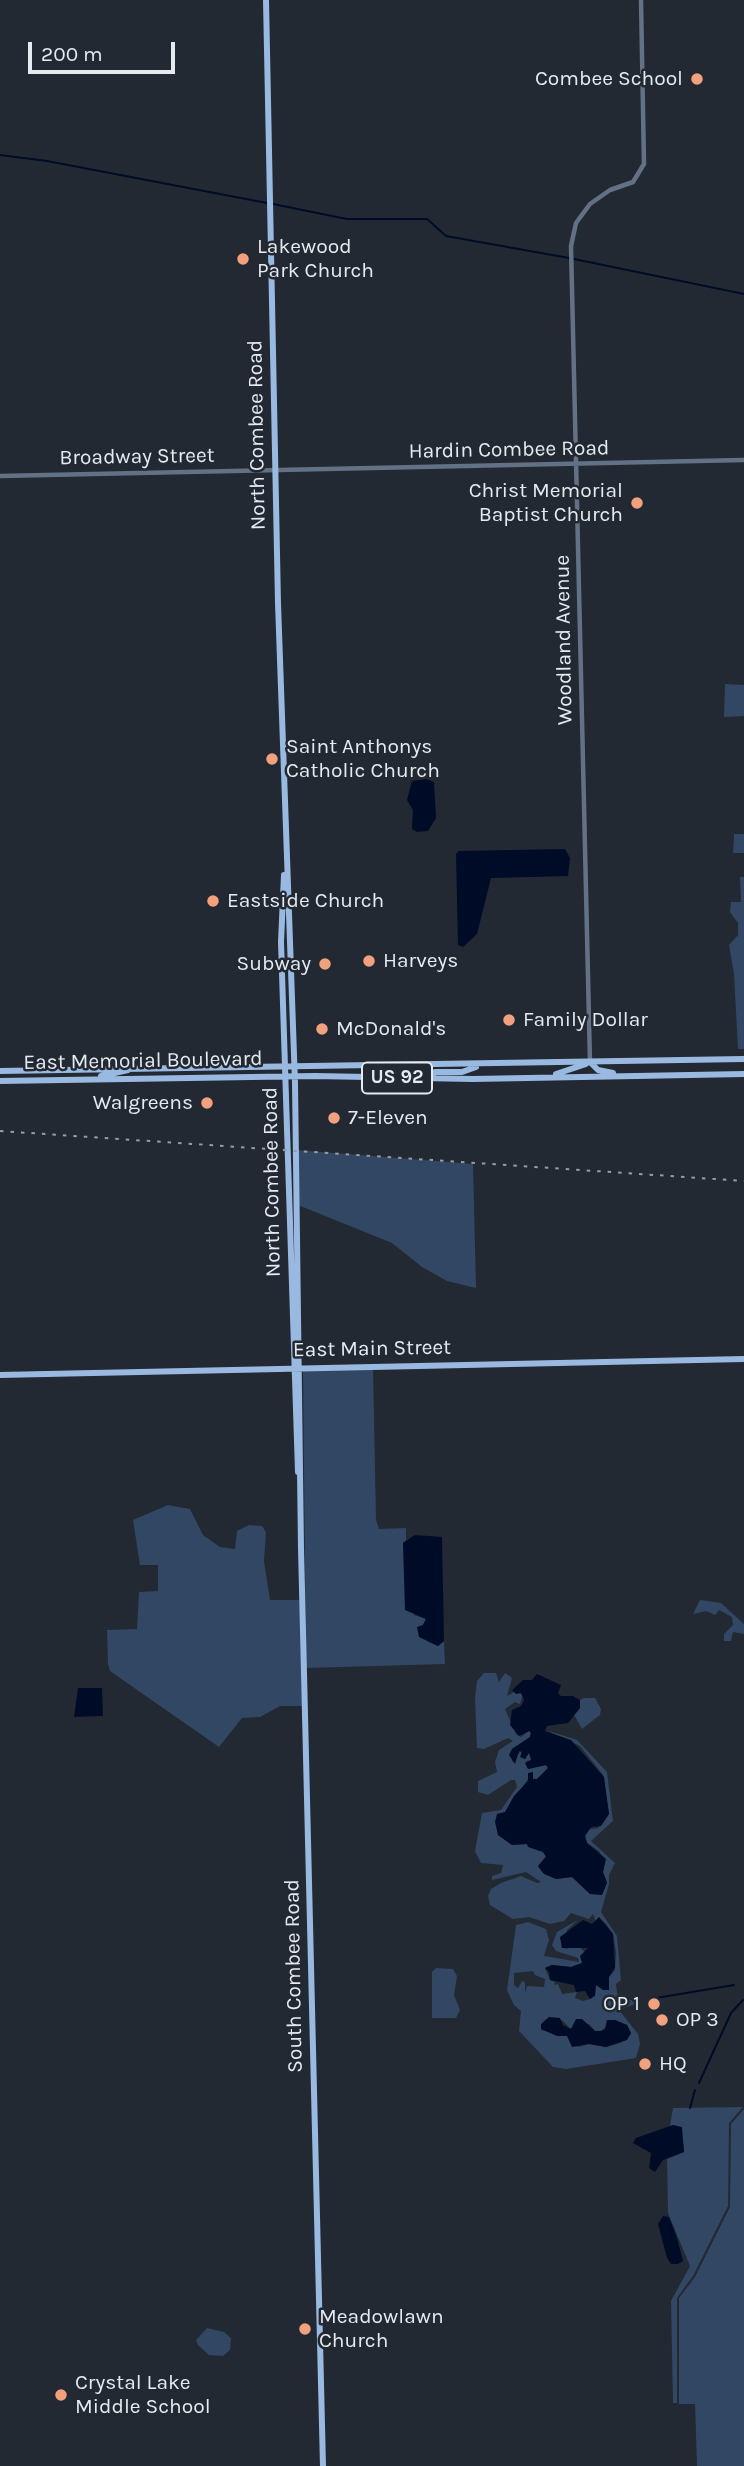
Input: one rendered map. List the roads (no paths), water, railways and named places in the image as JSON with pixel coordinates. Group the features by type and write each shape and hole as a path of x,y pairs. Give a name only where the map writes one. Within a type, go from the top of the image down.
{"main road":[{"name":"North Combee Road","path":"266,0 285,870 294,1066 291,1077 297,1368"},
{"name":"North Combee Road","path":"285,870 282,882 281,942 285,1066 291,1077"},
{"name":"US 92","path":"285,1066 744,1059"},
{"path":"537,1077 572,1070 590,1062 602,1071 630,1076"},
{"path":"427,1079 435,1072 461,1072 485,1064"},
{"name":"East Memorial Boulevard","path":"0,1071 285,1066"},
{"path":"72,1080 120,1074 129,1069"},
{"name":"US 92","path":"291,1077 427,1079 744,1074"},
{"name":"East Memorial Boulevard","path":"0,1081 291,1077"},
{"name":"East Main Street","path":"0,1375 744,1359"},
{"name":"South Combee Road","path":"297,1368 323,2466"}],"street":[{"name":"Woodland Avenue","path":"590,1062 571,258 576,223 590,204 610,190 633,182 644,163 641,0"},
{"name":"Hardin Combee Road","path":"275,470 744,460"},
{"name":"Broadway Street","path":"0,476 275,470"}],"waterway":[{"path":"0,155 47,161 267,203"},
{"path":"273,204 347,219 427,219 446,236 569,258"},
{"path":"574,259 744,294"},
{"path":"650,1999 734,1985"},
{"path":"699,2083 731,2013 743,2000"},
{"path":"690,2108 695,2090"}],"railway":[{"path":"0,1131 744,1181"}],"place":[{"name":"Combee School","path":"697,79"},
{"name":"Lakewood Park Church","path":"243,259"},
{"name":"Christ Memorial Baptist Church","path":"637,503"},
{"name":"Saint Anthonys Catholic Church","path":"272,759"},
{"name":"Eastside Church","path":"213,901"},
{"name":"Harveys","path":"369,961"},
{"name":"Subway","path":"325,964"},
{"name":"Family Dollar","path":"509,1020"},
{"name":"McDonald's","path":"322,1029"},
{"name":"Walgreens","path":"207,1103"},
{"name":"7-Eleven","path":"334,1118"},
{"name":"OP 1","path":"654,2004"},
{"name":"OP 3","path":"662,2020"},
{"name":"HQ","path":"645,2064"},
{"name":"Meadowlawn Church","path":"305,2329"},
{"name":"Crystal Lake Middle School","path":"61,2395"}]}
